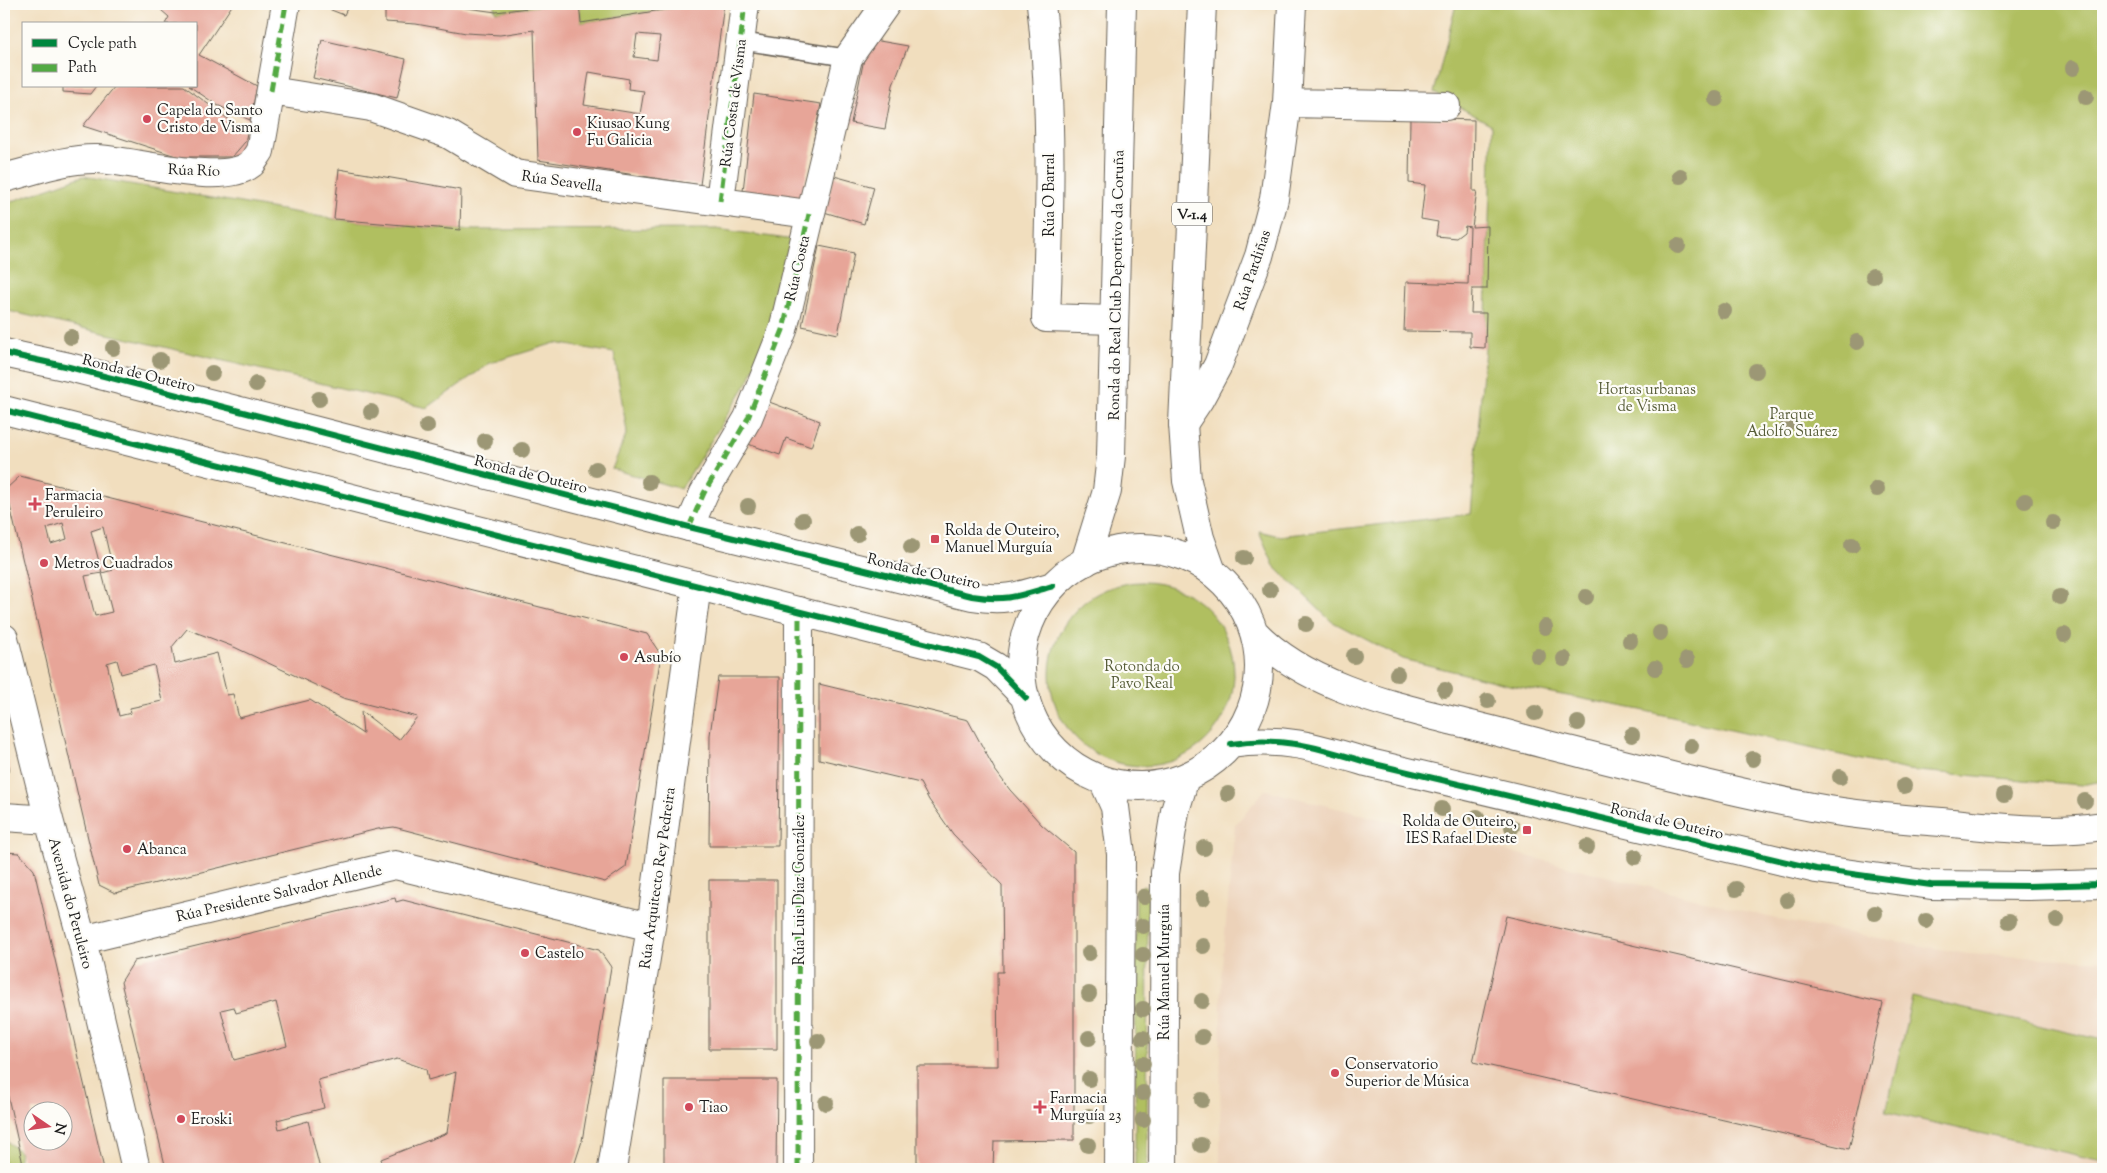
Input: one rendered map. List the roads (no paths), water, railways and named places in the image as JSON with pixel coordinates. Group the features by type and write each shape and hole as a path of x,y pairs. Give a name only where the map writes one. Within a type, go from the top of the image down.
{"main road":[{"name":"Rúa Río","path":"4,178 74,160 97,159 161,169 214,173 239,170 251,164 260,151 286,4"},
{"name":"Rúa Costa de Visma","path":"720,201 745,4"},
{"name":"Rúa Costa","path":"688,527 704,493 748,418 783,330 809,214 848,58 886,4"},
{"name":"Rúa O Barral","path":"1041,4 1047,59 1050,204 1046,318 1114,320"},
{"name":"Ronda do Real Club Deportivo da Coruña","path":"1085,562 1107,491 1111,456 1122,4"},
{"name":"V-1.4","path":"1202,4 1183,424 1187,481 1200,538 1212,572"},
{"name":"Rúa Pardiñas","path":"1183,424 1199,400 1218,365 1259,256 1274,199 1287,104 1292,4"},
{"name":"Rúa Seavella","path":"270,91 371,107 448,134 515,174 809,214"},
{"path":"1287,104 1446,106"},
{"name":"Ronda de Outeiro","path":"4,353 78,370 688,527 989,599 1012,598 1053,586"},
{"name":"Ronda de Outeiro","path":"4,410 979,657 996,667 1026,698"},
{"name":"Ronda de Outeiro","path":"1137,548 1163,550 1189,558 1212,572 1230,589 1244,609 1254,632 1259,661 1257,691 1247,719 1231,744 1202,769 1185,778 1165,784 1123,785 1085,773 1068,762 1042,734 1032,716 1026,698 1022,675 1023,650 1029,627 1039,605 1053,586 1085,562 1110,552 1137,548"},
{"name":"Rúa Arquitecto Rey Pedreira","path":"612,1169 651,926 697,585"},
{"name":"Rúa Luis Díaz González","path":"798,1169 799,611"},
{"name":"Ronda de Outeiro","path":"1254,632 1268,647 1285,658 1326,680 1366,696 1414,712 1706,784 1814,808 1912,820 1998,827 2077,830 2103,826"},
{"name":"Avenida do Peruleiro","path":"4,638 49,820 82,940 136,1169"},
{"name":"Ronda de Outeiro","path":"1231,744 1255,740 1314,746 1366,762 1816,869 1931,885 2028,886 2103,884"},
{"name":"Rúa Manuel Murguía","path":"1163,1169 1165,880 1175,811 1185,778"},
{"path":"1103,780 1115,807 1121,854 1119,1169"},
{"path":"4,817 49,820"},
{"name":"Rúa Presidente Salvador Allende","path":"82,940 395,865 651,926"}],"lane":[{"path":"740,41 848,58"}],"place":[{"name":"Capela do Santo Cristo de Visma","path":"147,119"},
{"name":"Kiusao Kung Fu Galicia","path":"577,132"},
{"name":"Farmacia Peruleiro","path":"35,504"},
{"name":"Rolda de Outeiro, Manuel Murguía","path":"935,539"},
{"name":"Metros Cuadrados","path":"44,563"},
{"name":"Asubío","path":"624,657"},
{"name":"Rolda de Outeiro, IES Rafael Dieste","path":"1527,830"},
{"name":"Abanca","path":"127,849"},
{"name":"Castelo","path":"525,953"},
{"name":"Conservatorio Superior de Música","path":"1335,1073"},
{"name":"Tiao","path":"689,1107"},
{"name":"Farmacia Murguía 23","path":"1040,1107"},
{"name":"Eroski","path":"181,1119"}],"park label":[{"name":"Hortas urbanas de Visma","path":"1647,398"},
{"name":"Parque Adolfo Suárez","path":"1792,422"},
{"name":"Rotonda do Pavo Real","path":"1142,674"}]}
